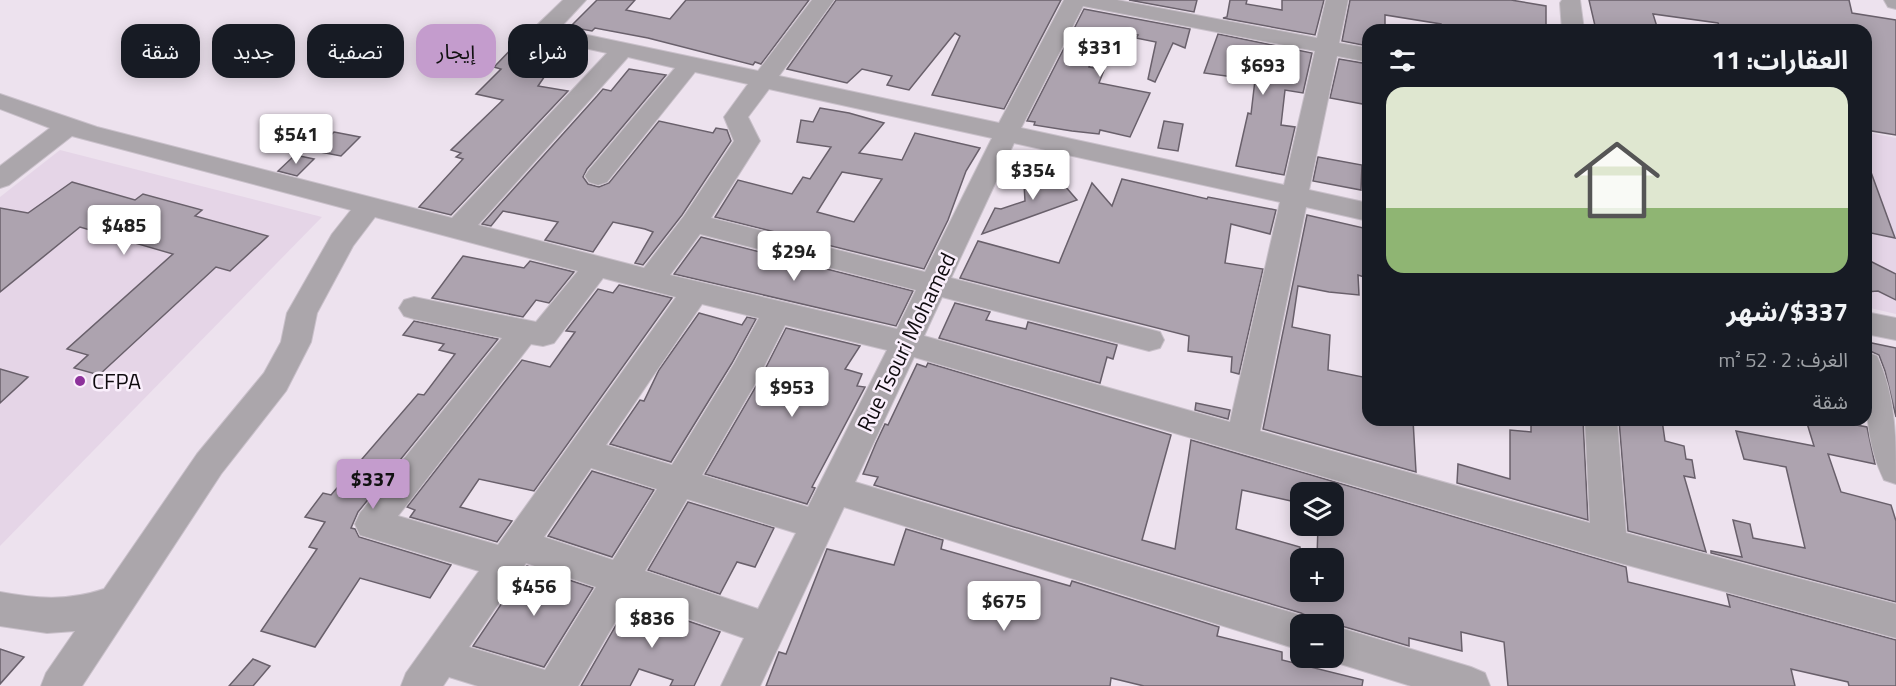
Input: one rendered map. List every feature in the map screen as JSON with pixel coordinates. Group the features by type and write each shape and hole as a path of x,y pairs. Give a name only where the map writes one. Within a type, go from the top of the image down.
{"street":[{"path":"575,0 543,32 1362,211"},
{"path":"651,280 694,223 747,141 736,117 822,0"},
{"name":"Rue Tsouri Mohamed","path":"740,686 1007,132 1075,0"},
{"path":"1083,0 1362,54"},
{"path":"1242,439 1337,0"},
{"path":"1566,1 1572,24"},
{"path":"458,229 622,50"},
{"path":"598,176 690,64"},
{"path":"0,101 70,124 89,133 695,292 906,343 1609,544 1896,621"},
{"path":"0,179 70,124"},
{"path":"60,686 209,464 275,382 296,342 302,313 342,241 368,207"},
{"path":"694,223 1149,340"},
{"path":"414,308 543,335 597,266"},
{"path":"539,686 430,671 695,292"},
{"path":"557,686 746,373 777,312"},
{"path":"1872,323 1896,329"},
{"path":"524,332 372,524 622,578 767,629"},
{"path":"1872,385 1896,470"},
{"path":"1601,426 1609,544"},
{"path":"583,452 817,525"},
{"path":"834,490 1290,630"},
{"path":"0,609 41,618 65,617 82,614 117,602"},
{"path":"1344,647 1471,686"}],"shaded area":[{"path":"1872,133 1896,138 1896,314 1872,308"},
{"name":"CFPA","path":"60,150 322,217 0,546 0,197"}],"building":[{"path":"597,0 635,0 626,10 670,19 686,0 809,0 761,64 755,62 753,65 648,38 595,28 592,31 588,30 588,24 573,24"},
{"path":"836,0 1061,0 1004,109 932,95 960,36 955,33 909,90 887,85 892,76 862,69 847,83 787,69"},
{"path":"1129,0 1197,0 1194,12"},
{"path":"1230,0 1247,0 1246,4 1282,10 1282,0 1324,0 1315,35 1223,18 1227,17"},
{"path":"1350,0 1511,0 1546,6 1546,24 1441,24 1385,15 1385,24 1362,24 1362,45 1342,41"},
{"path":"1589,0 1849,0 1852,13 1896,20 1896,135 1872,131 1872,24 1718,24 1653,14 1656,24 1595,24"},
{"path":"1084,9 1190,29 1185,48 1173,43 1155,82 1148,79 1156,42 1136,38 1138,35 1105,28 1089,67 1104,70 1099,83 1150,93 1130,137 1100,130 1099,134 1072,131 1034,125 1035,122 1027,121"},
{"path":"1218,34 1312,53 1303,93 1285,90 1281,125 1295,127 1284,175 1236,166 1248,113 1251,114 1255,80 1204,73"},
{"path":"508,52 508,78 543,78 538,86 568,91 451,215 419,207 463,159 456,157 461,153 451,150 503,100 476,94 492,78 496,78 496,74 501,69 496,68"},
{"path":"1339,59 1362,63 1362,104 1330,98"},
{"path":"629,69 666,75 587,169 583,177 588,184 599,187 609,183 659,121 713,133 716,128 727,130 731,141 682,215 643,265 635,263 653,232 645,229 613,222 593,252 545,240 558,222 503,211 491,226 482,224 603,89 611,91"},
{"path":"820,108 884,123 859,153 902,160 915,133 980,148 966,171 948,220 924,269 715,217 738,180 792,194 803,177 810,179 831,147 797,142 801,120 813,122","holes":["842,172 882,179 854,222 817,212"]},
{"path":"1164,121 1183,124 1178,151 1158,148"},
{"path":"334,132 360,137 341,156 315,151"},
{"path":"295,155 314,159 297,176 278,171"},
{"path":"1318,157 1362,165 1361,190 1313,181"},
{"path":"1034,166 1040,173 1058,178 1077,200 982,234 995,208 1001,209 1025,201 1024,184"},
{"path":"1872,175 1895,238 1872,233"},
{"path":"1122,179 1207,199 1208,197 1276,210 1270,234 1231,224 1225,263 1263,269 1239,374 1231,372 1232,357 1188,351 1189,336 960,278 978,241 1059,263 1092,183 1112,206"},
{"path":"72,182 135,200 143,194 202,210 195,216 268,236 230,271 216,267 99,375 74,368 88,355 67,349 173,254 80,227 0,292 0,208 28,213"},
{"path":"1307,215 1362,228 1362,276 1358,275 1359,295 1298,286 1292,327 1330,335 1328,370 1362,377 1362,426 1413,426 1416,472 1263,429"},
{"path":"701,237 913,291 896,326 674,274"},
{"path":"463,256 524,268 530,261 574,272 549,303 536,300 523,317 432,298"},
{"path":"1872,262 1896,274 1896,300 1878,291 1872,292"},
{"path":"619,285 672,298 534,491 479,479 460,507 512,521 497,542 410,517 415,510 407,507 522,360 550,367 575,332 566,331 598,289 613,293"},
{"path":"955,303 990,312 986,320 1026,329 1028,322 1117,345 1113,359 1107,357 1100,383 939,338"},
{"path":"699,313 742,325 747,317 756,319 732,363 671,462 610,444 640,400 644,401 659,370"},
{"path":"414,321 498,339 358,512 351,528 355,529 359,537 451,565 430,598 360,578 315,647 261,631 317,549 309,547 325,522 305,517 323,493 331,495 418,394 424,395 455,354 439,350 444,344 403,335"},
{"path":"786,328 860,346 845,369 862,374 857,386 865,387 812,487 815,488 807,504 705,474 758,383"},
{"path":"1872,343 1896,348 1896,417 1885,371 1879,355 1872,352"},
{"path":"928,363 1171,435 1142,540 1175,549 1191,440 1335,482 1290,482 1290,501 1242,490 1236,529 1300,547 1290,548 1290,602 1344,602 1344,548 1317,548 1318,536 1344,536 1344,485 1626,567 1628,582 1730,607 1727,594 1896,640 1896,686 1849,686 1848,682 1791,669 1795,686 1508,686 1504,642 1461,632 1462,651 1409,638 1409,646 1344,627 1344,614 1303,614 874,485 878,477 863,474 885,424 888,425 917,364 926,367"},
{"path":"0,369 28,377 0,403"},
{"path":"1196,403 1230,410 1228,419 1195,410"},
{"path":"1531,426 1583,426 1588,520 1457,483 1458,464 1510,479 1510,430 1531,432"},
{"path":"1619,426 1663,426 1665,441 1684,446 1686,459 1692,460 1695,478 1684,476 1706,552 1628,531"},
{"path":"1808,426 1867,427 1875,464 1828,454 1841,492 1891,505 1896,521 1896,602 1711,553 1711,551 1742,557 1733,520 1750,524 1753,538 1805,548 1786,467 1744,459 1736,431 1814,446"},
{"path":"592,471 654,490 612,557 548,536"},
{"path":"688,502 774,528 755,567 737,562 720,594 648,570"},
{"path":"906,529 943,540 941,549 1070,586 1072,581 1219,627 1217,636 1282,652 1282,660 1290,662 1290,668 1314,668 1363,680 1362,686 1144,686 1111,678 1110,686 766,686 779,652 786,654 827,549 894,565"},
{"path":"527,566 593,588 544,667 473,646"},
{"path":"630,601 720,632 694,686 670,686 673,680 639,669 630,686 581,686"},
{"path":"0,649 24,657 0,684"},
{"path":"253,659 270,666 253,686 229,686"}],"place":[{"name":"CFPA","path":"80,381"}]}
